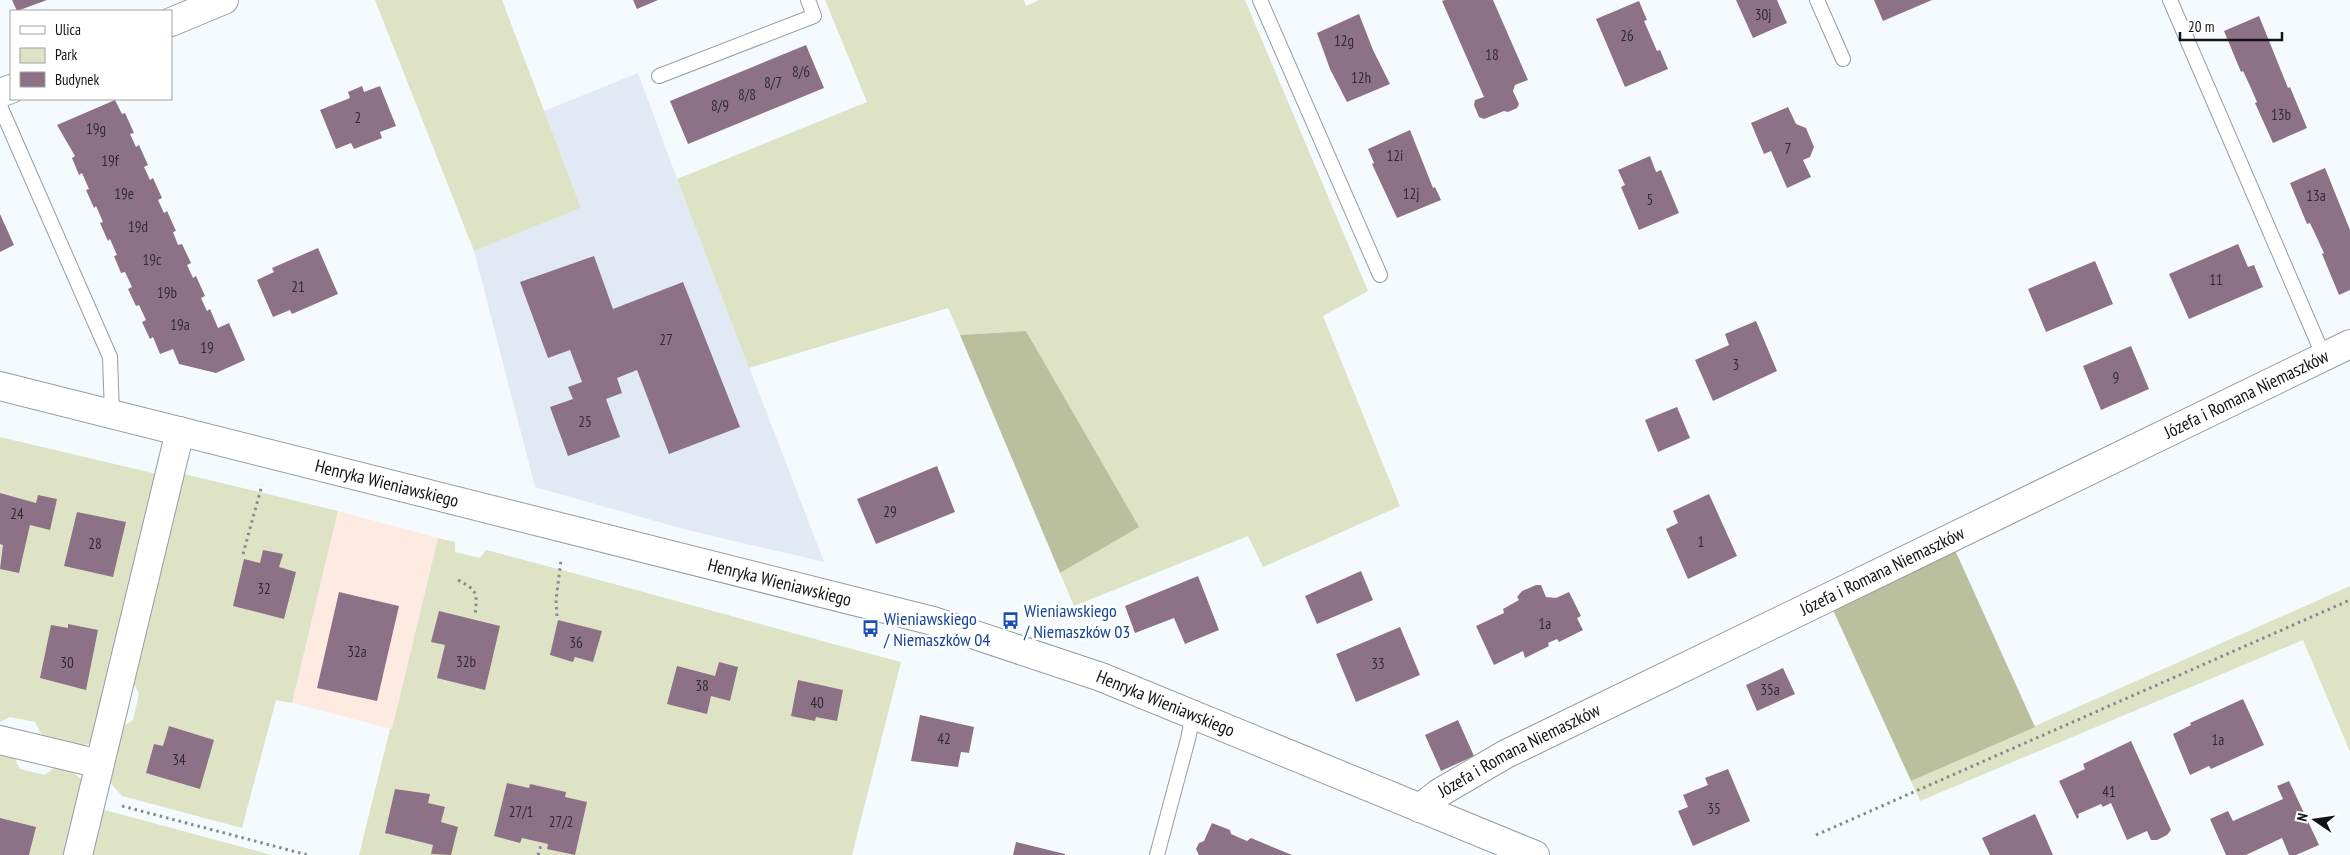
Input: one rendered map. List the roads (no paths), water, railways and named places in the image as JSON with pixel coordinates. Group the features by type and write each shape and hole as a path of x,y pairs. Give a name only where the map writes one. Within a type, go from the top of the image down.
{"street":[{"path":"172,22 224,0"},
{"name":"Józefa i Romana Niemaszków","path":"1420,808 1439,794 1515,749 2350,344"},
{"name":"Henryka Wieniawskiego","path":"0,386 933,621 1100,677 1535,855"},
{"path":"78,855 180,431"},
{"path":"0,740 100,764"}],"lane":[{"path":"659,76 814,16 808,0"},
{"path":"1260,0 1380,275"},
{"path":"1816,0 1842,59"},
{"path":"2170,0 2324,357"},
{"path":"0,106 110,357 112,414"},
{"path":"1157,855 1193,715"}],"place":[{"name":"Wieniawskiego / Niemaszków 03","path":"1010,621"},
{"name":"Wieniawskiego / Niemaszków 04","path":"870,629"}]}
